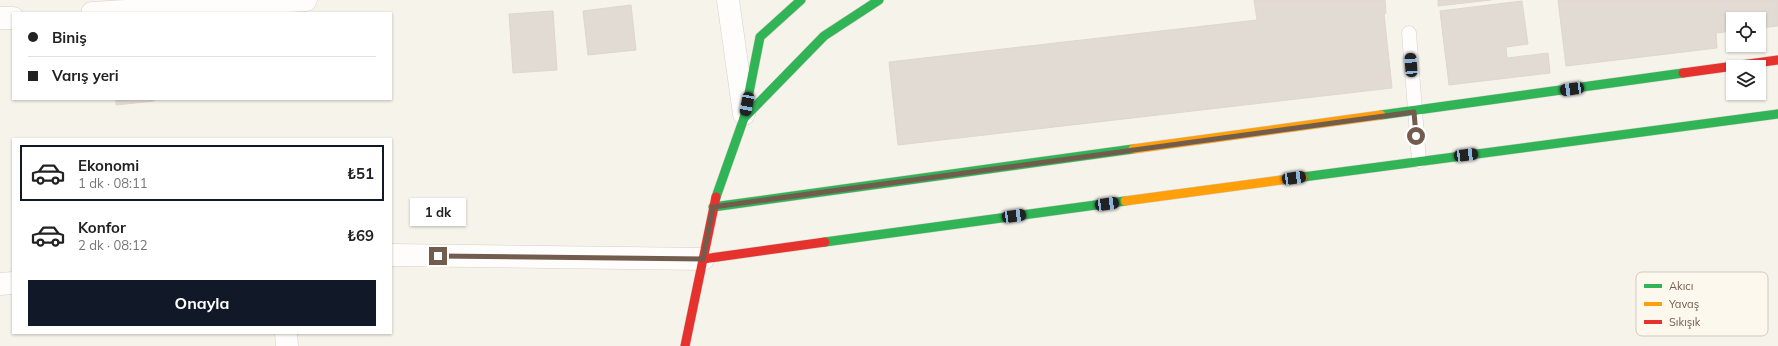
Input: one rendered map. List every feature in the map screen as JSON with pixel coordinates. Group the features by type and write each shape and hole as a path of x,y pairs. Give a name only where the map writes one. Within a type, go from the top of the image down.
{"street":[{"path":"107,12 306,0"},
{"path":"728,0 744,118"},
{"path":"685,346 713,207 744,118 760,37 801,0"},
{"path":"744,118 824,36 880,0"},
{"path":"0,18 12,18"},
{"path":"713,207 1414,112 1778,60"},
{"path":"392,255 703,259 1419,161 1778,114"},
{"path":"0,284 12,283"},
{"path":"286,334 287,346"}],"lane":[{"path":"1409,34 1419,161"}],"building":[{"path":"1254,0 1385,0 1386,13 1384,14 1392,88 898,145 889,62 1257,20"},
{"path":"1438,0 1491,0 1438,6"},
{"path":"1558,0 1778,0 1778,26 1766,27 1766,12 1726,12 1726,32 1716,33 1717,48 1566,66"},
{"path":"1522,1 1528,44 1506,47 1507,58 1548,53 1550,73 1449,85 1440,11"},
{"path":"631,5 636,50 588,55 583,11"},
{"path":"553,11 557,70 513,73 509,14"},
{"path":"116,100 154,100 154,101 116,105"}],"traffic: fast":[{"path":"716,197 744,118 760,37 801,0"},
{"path":"744,118 824,36 879,0"},
{"path":"1381,115 1683,73"},
{"path":"1303,177 1778,114"},
{"path":"713,207 1133,149"},
{"path":"825,242 1125,201"}],"traffic: slow":[{"path":"1133,149 1381,115"},
{"path":"1125,201 1303,177"}],"traffic: jam":[{"path":"1683,73 1778,60"},
{"path":"685,346 716,197"},
{"path":"703,259 825,242"}],"route":[{"path":"438,256 703,259 713,207 1414,112 1416,136"}]}
